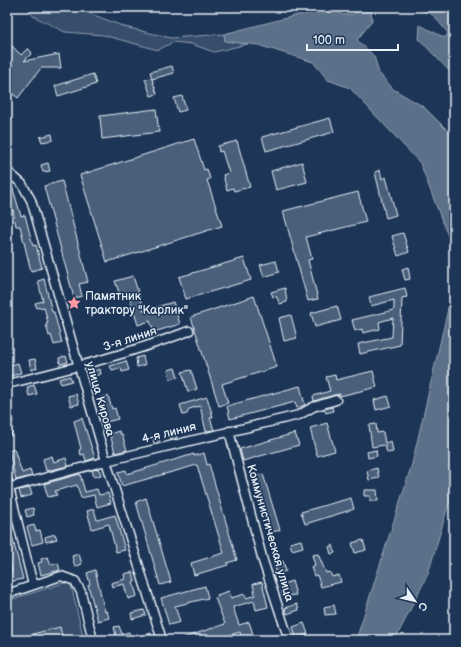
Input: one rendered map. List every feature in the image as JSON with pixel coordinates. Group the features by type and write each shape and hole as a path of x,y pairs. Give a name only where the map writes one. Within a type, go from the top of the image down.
{"street":[{"name":"улица Кирова","path":"7,170 22,184 31,200 78,367 162,640"},
{"name":"3-я линия","path":"7,384 78,367 142,349 189,330"},
{"name":"4-я линия","path":"8,487 106,461 299,415 313,407 336,400"},
{"name":"Коммунистическая улица","path":"229,431 263,561 289,640"},
{"path":"7,479 33,585"},
{"path":"7,594 61,576 75,581 81,592 93,640"}],"shaded area":[{"path":"27,7 73,7 125,27 171,38 224,34 225,41 248,44 214,52 191,44 173,42 158,50 103,35 65,32 33,16"},
{"path":"358,7 371,7 372,21 357,40 374,56 379,73 393,89 424,107 454,137 454,252 420,163 350,88 328,80 313,62 258,45 225,41 224,34 317,10 334,9 343,15 354,14"},
{"path":"416,7 454,7 454,76 419,39 420,25 445,38 448,33 433,15"},
{"path":"454,283 454,486 428,574 395,640 356,640 412,464"},
{"path":"70,581 84,640 7,640 7,601"}],"building":[{"path":"7,41 21,55 28,48 32,53 24,61 59,54 61,68 41,68 18,98 13,94 7,101"},
{"path":"172,66 174,73 152,79 157,94 151,96 145,79 152,78 150,72"},
{"path":"93,74 96,84 58,96 55,86"},
{"path":"182,96 186,110 178,112 174,98"},
{"path":"156,109 159,132 102,139 100,116"},
{"path":"330,118 334,132 266,151 262,137"},
{"path":"52,134 53,140 42,142 40,137"},
{"path":"194,139 204,170 207,169 210,179 207,180 222,226 107,262 80,175"},
{"path":"237,141 250,187 234,191 233,188 227,190 223,175 229,173 222,151 219,152 218,146"},
{"path":"302,162 307,182 276,190 271,171"},
{"path":"48,163 50,171 43,172 41,165"},
{"path":"380,170 382,179 386,177 396,215 386,218 375,172"},
{"path":"7,178 11,182 21,216 25,215 33,246 36,245 42,268 31,271 20,226 16,226 13,210 11,211 7,195"},
{"path":"62,181 88,282 79,284 82,296 74,298 44,186"},
{"path":"358,192 366,222 306,237 312,259 308,260 318,299 308,301 283,211"},
{"path":"403,233 409,252 398,256 392,236"},
{"path":"244,258 251,280 186,299 179,277"},
{"path":"276,261 279,272 264,277 260,265"},
{"path":"408,267 410,279 405,280 402,269"},
{"path":"133,276 144,311 173,302 180,324 154,332 150,321 138,325 129,296 121,298 115,281"},
{"path":"44,279 52,312 54,312 62,343 54,345 51,335 49,336 46,324 48,323 44,307 37,308 35,303 43,301 38,281"},
{"path":"285,288 287,302 280,304 276,296 273,297 271,292"},
{"path":"405,288 407,297 402,298 400,345 360,354 358,344 392,337 393,318 379,322 380,329 363,333 362,329 355,331 352,320 394,310 394,300 371,306 369,297"},
{"path":"254,296 277,367 222,384 228,403 219,406 191,317"},
{"path":"337,306 341,320 315,327 311,313"},
{"path":"291,315 297,338 284,341 279,318"},
{"path":"66,356 68,362 60,364 59,358"},
{"path":"143,356 145,365 137,367 136,358"},
{"path":"35,359 37,368 31,370 29,360"},
{"path":"126,361 129,370 122,372 121,368 112,370 110,366"},
{"path":"18,363 21,373 10,376 8,366"},
{"path":"175,368 178,377 170,379 168,370"},
{"path":"100,369 101,374 92,377 90,372"},
{"path":"191,370 197,389 188,392 182,372"},
{"path":"373,371 377,387 340,396 340,394 334,395 314,401 313,396 330,391 326,377 335,375 336,380"},
{"path":"70,376 72,381 61,384 59,379"},
{"path":"34,385 37,394 29,396 27,387"},
{"path":"300,386 305,405 297,408 295,402 230,419 227,406"},
{"path":"76,394 79,404 71,406 68,396"},
{"path":"108,396 112,409 115,408 118,419 106,422 100,398"},
{"path":"388,396 391,406 376,410 374,400"},
{"path":"207,397 213,417 210,418 214,430 206,431 200,406 189,409 187,414 183,415 180,405"},
{"path":"332,407 333,411 326,413 324,409"},
{"path":"11,415 13,422 9,423 12,435 7,437 7,416"},
{"path":"82,418 95,458 86,461 84,454 81,455 79,450 81,449 74,421"},
{"path":"327,423 335,451 317,456 310,428"},
{"path":"376,424 377,433 383,432 385,443 391,441 393,452 387,453 385,445 372,447 369,425"},
{"path":"175,430 177,438 171,440 169,431"},
{"path":"119,431 120,434 122,434 127,450 115,453 110,434"},
{"path":"295,433 299,445 243,461 240,449"},
{"path":"158,437 160,442 154,444 153,438"},
{"path":"14,449 22,473 30,470 32,476 16,480 9,451"},
{"path":"376,450 377,456 368,458 367,452"},
{"path":"204,453 207,465 209,464 237,560 227,563 228,565 194,575 191,563 224,553 197,465 122,486 118,472 126,470 127,474 194,454 194,456"},
{"path":"52,456 54,462 66,458 68,466 46,471 43,459"},
{"path":"377,468 379,478 369,480 367,471"},
{"path":"99,469 101,475 94,477 92,470"},
{"path":"80,474 85,492 97,489 99,495 108,493 111,503 97,507 94,495 81,498 77,485 55,491 57,495 48,497 44,484"},
{"path":"263,474 280,530 269,533 252,477"},
{"path":"30,488 32,495 21,498 19,490"},
{"path":"364,490 377,490 378,501 370,501 370,496 364,496"},
{"path":"146,498 171,582 160,585 136,502"},
{"path":"351,498 354,509 305,524 301,512"},
{"path":"33,508 34,515 27,517 25,510"},
{"path":"94,509 97,520 115,515 125,550 116,552 109,524 92,529 87,511"},
{"path":"34,525 36,531 40,530 43,542 32,545 27,527"},
{"path":"55,534 57,539 46,542 45,537"},
{"path":"12,536 23,579 9,582 8,577 11,576 10,571 12,571 7,550 7,537"},
{"path":"301,540 303,547 292,550 290,543"},
{"path":"363,540 366,550 355,553 352,543"},
{"path":"333,545 335,553 331,554 329,547"},
{"path":"79,554 82,564 75,567 72,556"},
{"path":"318,554 326,573 330,572 332,577 339,575 341,582 321,587 317,575 314,576 311,567 315,565 312,555"},
{"path":"48,557 51,565 58,563 60,570 41,575 38,563 42,562 41,559"},
{"path":"283,561 286,571 277,574 274,564"},
{"path":"95,570 105,612 107,611 109,618 98,621 88,585 90,584 87,573"},
{"path":"133,572 135,581 133,582 137,596 128,599 124,584 112,587 111,583 125,579 124,574"},
{"path":"292,581 296,595 283,596 280,585"},
{"path":"262,582 268,607 256,610 254,601 233,607 239,625 249,622 255,640 242,640 240,632 213,640 177,640 225,624 215,598 218,597 217,595 229,591 231,598 245,594 246,598 255,595 253,584"},
{"path":"205,586 208,598 175,606 180,622 169,625 161,598"},
{"path":"297,604 299,610 287,614 285,608"},
{"path":"334,605 336,614 325,615 324,607"},
{"path":"144,610 146,615 132,619 131,613"},
{"path":"304,623 308,634 296,638 293,627"},
{"path":"119,626 122,634 129,632 131,640 106,640 116,636 114,627"},
{"path":"60,627 63,640 34,640 33,634"},
{"path":"151,633 152,638 143,640 142,636"}],"place":[{"name":"Памятник трактору \"Карлик\"","path":"74,303"}]}
